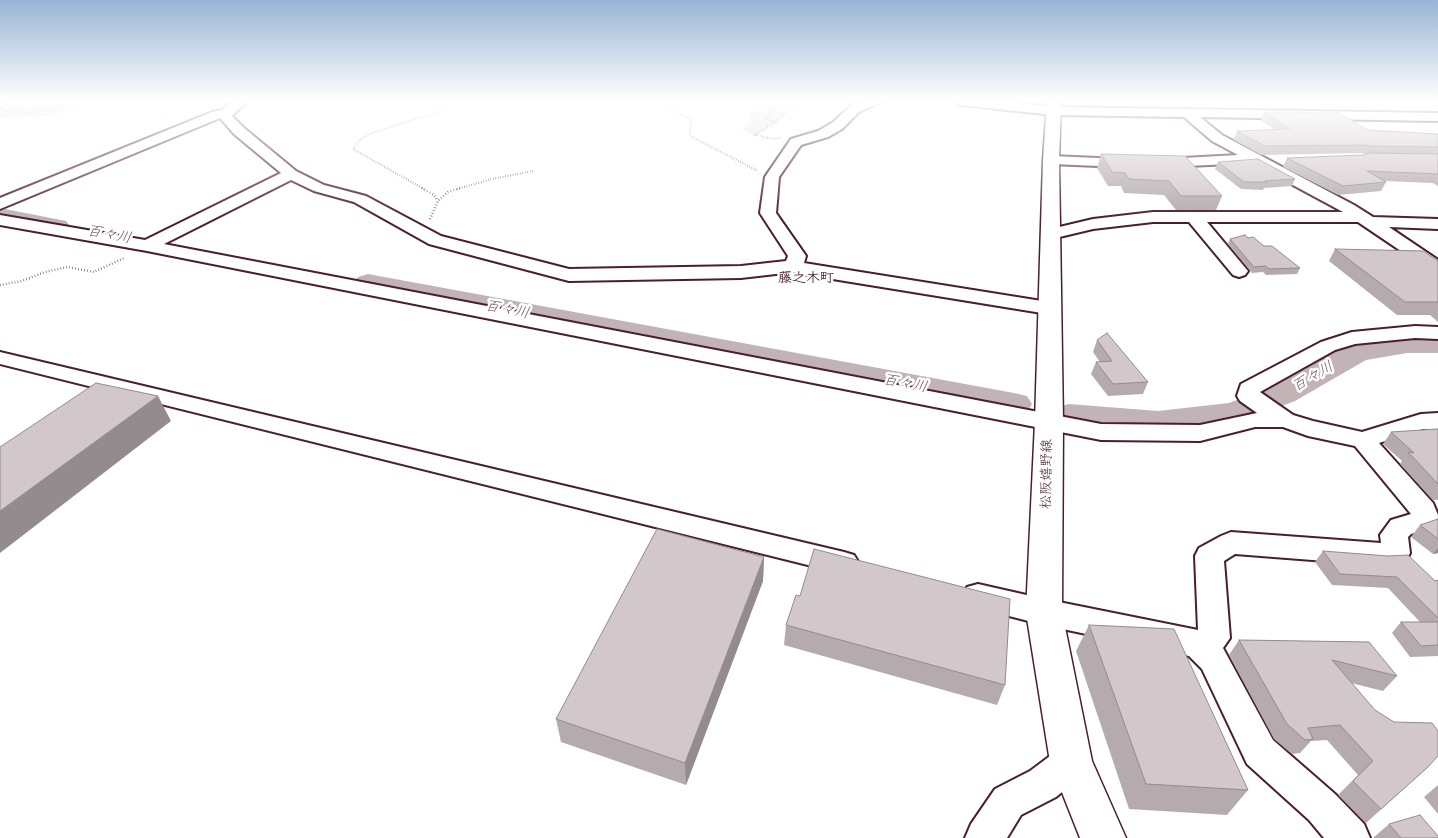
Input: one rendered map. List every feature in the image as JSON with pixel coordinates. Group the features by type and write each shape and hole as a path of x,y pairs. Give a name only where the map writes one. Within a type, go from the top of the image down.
{"main road":[{"name":"松阪嬉野線","path":"1052,140 1044,612 1071,762 1103,838"}],"street":[{"path":"0,204 156,140"},
{"path":"250,140 291,174 320,188 360,199 435,240 569,275 741,272 794,266 808,270 1048,308"},
{"path":"794,266 797,256 768,214 772,177 796,142 802,140"},
{"path":"1221,140 1368,220 1438,268"},
{"path":"1051,160 1145,164 1283,159"},
{"path":"147,246 291,174"},
{"path":"1051,234 1093,224 1153,217 1368,220 1438,224"},
{"path":"1194,217 1239,271"},
{"path":"0,220 147,246 1101,432 1200,432 1255,420 1269,409"},
{"path":"1438,333 1415,332 1352,338 1328,346 1249,390 1248,396 1269,409 1308,428 1363,440 1421,422 1438,421"},
{"path":"0,358 872,570"},
{"path":"1198,644 1214,638 1209,556 1231,543 1377,554 1396,553 1394,535 1401,527 1426,520 1431,510 1363,440"},
{"path":"959,591 1044,612 1198,644 1214,659 1260,752 1322,807 1350,838"},
{"path":"985,838 1008,802 1043,784 1071,762"}],"path":[{"path":"361,140 353,149 359,154 434,195 438,201"},
{"path":"698,140 772,177"},
{"path":"433,224 429,222 438,201 448,192 492,179 533,171"},
{"path":"0,285 22,281 45,272 68,267 94,272 147,246"}],"building":[{"path":"1254,140 1438,140 1438,147 1367,145 1265,146"},
{"path":"1369,153 1438,154 1438,174 1367,171 1386,182 1343,186 1287,158 1363,155"},
{"path":"1101,154 1185,156 1222,196 1181,196 1169,181 1129,179 1125,173 1112,172"},
{"path":"1258,159 1295,179 1244,182 1218,162"},
{"path":"1245,235 1248,238 1253,237 1264,246 1272,246 1300,268 1269,269 1266,266 1254,267 1230,239"},
{"path":"1335,249 1423,251 1438,261 1438,302 1405,302"},
{"path":"1107,333 1148,382 1113,384 1096,362 1112,361 1097,340"},
{"path":"96,383 158,396 0,511 0,447"},
{"path":"1438,429 1438,484 1408,452 1414,453 1391,432"},
{"path":"1438,519 1438,539 1420,525"},
{"path":"657,529 764,557 685,763 556,719"},
{"path":"814,549 1010,599 1005,685 786,625 796,595 800,596"},
{"path":"1323,551 1388,556 1408,555 1435,581 1438,580 1438,618 1397,577 1340,574"},
{"path":"1401,622 1438,622 1438,645 1421,646"},
{"path":"1089,625 1174,629 1248,790 1146,784"},
{"path":"1239,640 1369,642 1397,676 1332,660 1375,710 1394,722 1432,723 1438,731 1438,756 1381,809 1353,781 1373,761 1340,725 1308,728 1313,739 1305,740 1287,724"},
{"path":"1420,815 1438,838 1401,838 1389,824"}],"waterway":[{"name":"百々川","path":"0,215 57,226"},
{"name":"百々川","path":"368,283 1014,404"},
{"name":"百々川","path":"1069,415 1158,423 1235,413 1283,394 1356,352 1407,343 1438,343"}],"district":[{"name":"藤之木町","path":"806,278"}]}
